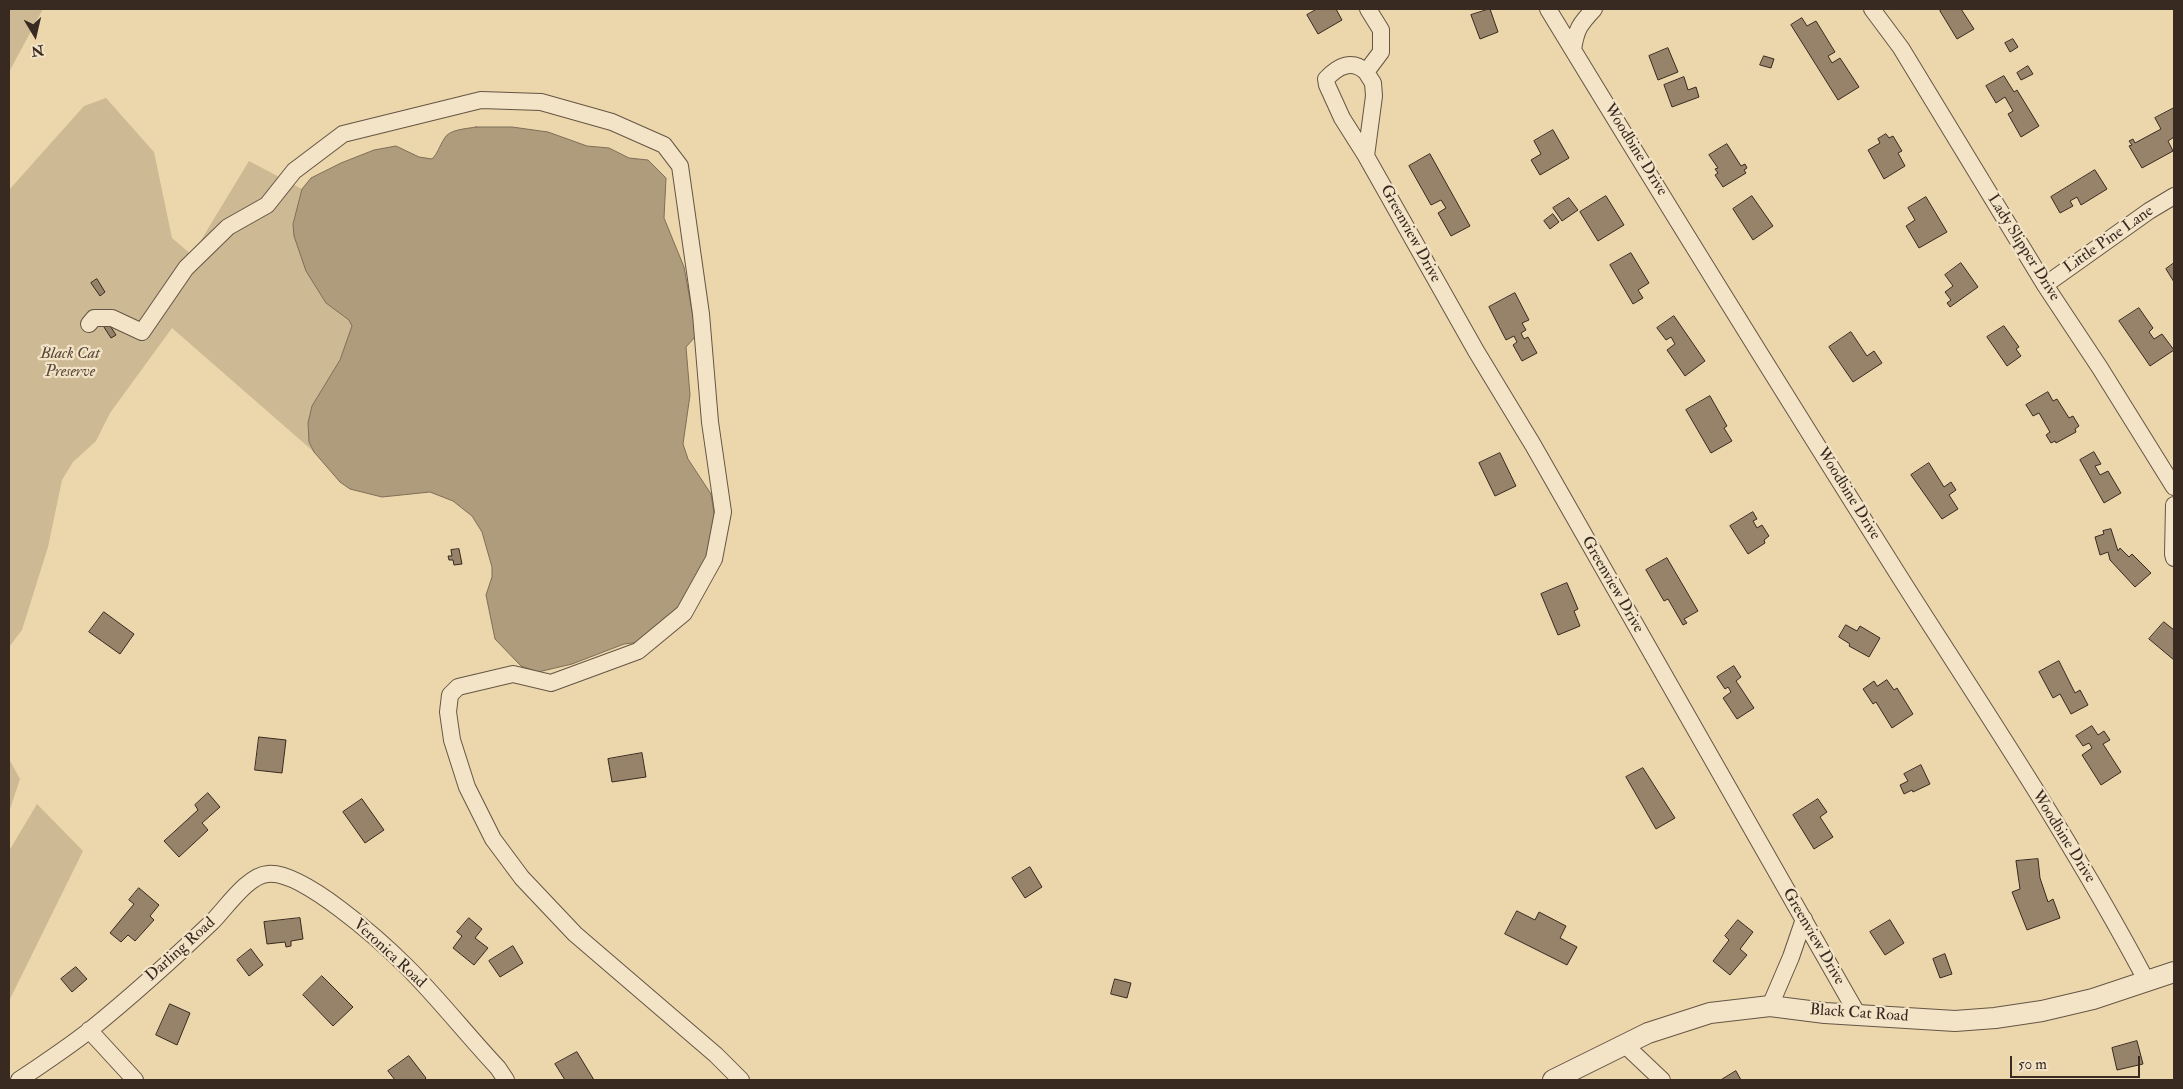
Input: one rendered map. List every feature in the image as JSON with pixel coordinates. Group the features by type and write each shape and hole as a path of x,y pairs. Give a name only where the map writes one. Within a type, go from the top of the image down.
{"street":[{"path":"1366,156 1374,96 1372,84 1366,72 1381,52 1381,30 1368,9"},
{"name":"Woodbine Drive","path":"1548,9 2098,895 2146,980"},
{"path":"1573,50 1576,31 1594,9"},
{"name":"Lady Slipper Drive","path":"1872,9 1901,48 2045,285 2100,368 2174,487"},
{"name":"Greenview Drive","path":"1366,72 1360,66 1352,64 1343,65 1332,72 1326,79 1326,85 1342,118 1366,156 1476,351 1533,445 1858,1015"},
{"path":"89,324 94,318 112,318 142,332 186,268 228,227 267,204 294,171 343,134 481,100 541,102 612,122 664,145 680,166 701,314 710,422 723,512 714,559 684,613 638,651 551,683 513,674 458,687 450,695 448,712 452,740 467,787 493,839 522,878 575,934 716,1055 740,1080"},
{"name":"Little Pine Lane","path":"2045,285 2149,210 2174,196"},
{"path":"2174,504 2172,554 2174,558"},
{"name":"Darling Road","path":"19,1080 89,1030 178,955 259,875 273,874"},
{"name":"Veronica Road","path":"273,874 292,879 312,889 345,913 406,966 498,1068 506,1080"},
{"path":"1770,1006 1791,957 1804,919"},
{"name":"Black Cat Road","path":"1553,1080 1648,1033 1710,1013 1770,1006 1826,1013 1955,1021 1995,1018 2042,1011 2093,999 2174,972"},
{"path":"89,1030 135,1080"},
{"path":"1625,1045 1662,1080"}],"green space":[{"path":"9,9 43,9 9,72"},
{"name":"Black Cat Preserve","path":"106,98 154,152 172,238 192,255 249,161 302,189 293,224 326,303 350,320 352,326 340,359 320,392 310,414 308,425 309,438 314,452 172,328 110,413 96,441 73,462 62,480 48,547 22,630 9,647 9,190 84,106"},
{"path":"9,759 20,779 9,812"},
{"path":"37,804 83,851 9,1001 9,851"}],"shaded area":[{"path":"476,127 512,127 548,132 587,146 609,148 629,158 648,160 666,178 664,218 684,267 695,327 695,337 686,347 690,395 683,444 688,459 711,494 716,525 713,554 673,616 640,642 624,644 572,664 538,672 521,666 495,639 486,595 492,577 492,567 482,532 472,516 453,501 430,492 382,497 350,489 340,482 314,452 309,442 308,423 312,406 340,360 352,326 349,320 326,303 306,271 294,236 293,224 302,189 311,178 341,163 374,150 396,146 419,157 432,159 446,136 450,133"}],"building":[{"path":"1317,9 1336,9 1342,20 1318,34 1307,15"},
{"path":"1490,9 1498,32 1480,39 1471,15"},
{"path":"1943,9 1961,9 1974,29 1957,39 1940,11"},
{"path":"1802,18 1807,26 1816,21 1835,52 1828,56 1832,63 1840,58 1859,87 1838,100 1791,25"},
{"path":"2013,39 2018,47 2010,52 2005,43"},
{"path":"1668,48 1678,72 1658,80 1649,56"},
{"path":"1764,56 1774,59 1771,68 1760,65"},
{"path":"2028,66 2033,74 2021,80 2017,73"},
{"path":"2004,76 2014,92 2017,90 2039,126 2021,137 2008,114 2013,111 2005,97 1996,103 1986,86"},
{"path":"1684,77 1688,90 1696,87 1699,97 1672,107 1664,85"},
{"path":"2174,108 2174,137 2168,141 2173,151 2142,168 2129,146 2132,145 2129,141 2133,139 2135,143 2161,129 2155,118"},
{"path":"1553,130 1569,158 1540,175 1531,160 1541,154 1534,141"},
{"path":"1886,134 1889,138 1893,136 1902,151 1898,153 1905,166 1884,179 1868,150 1880,143 1878,139"},
{"path":"1727,144 1741,166 1745,164 1747,168 1744,170 1746,173 1723,187 1715,175 1718,173 1715,169 1718,168 1709,155"},
{"path":"1430,154 1470,226 1451,236 1438,213 1446,208 1441,200 1431,205 1409,166"},
{"path":"2095,170 2107,189 2081,205 2077,197 2070,201 2073,206 2060,213 2051,197"},
{"path":"1606,196 1624,225 1598,241 1580,212"},
{"path":"1752,196 1773,226 1753,240 1733,209"},
{"path":"1926,197 1947,232 1919,248 1906,226 1915,220 1908,208"},
{"path":"1569,198 1578,210 1562,221 1553,208"},
{"path":"1553,214 1559,222 1550,229 1544,221"},
{"path":"1631,253 1649,283 1638,290 1643,298 1633,304 1610,265"},
{"path":"1961,263 1978,287 1950,307 1947,303 1951,300 1945,292 1953,286 1945,275"},
{"path":"2174,263 2174,282 2166,269"},
{"path":"97,279 105,292 100,296 91,283"},
{"path":"1515,293 1529,320 1522,323 1526,330 1521,333 1524,339 1528,337 1537,353 1522,361 1513,345 1517,342 1514,336 1506,340 1489,307"},
{"path":"2139,308 2153,328 2149,332 2154,339 2162,334 2174,350 2150,366 2119,321"},
{"path":"1674,316 1705,361 1685,376 1667,350 1675,344 1671,337 1666,340 1657,328"},
{"path":"107,321 116,335 111,338 102,324"},
{"path":"2004,326 2019,347 2016,349 2021,356 2007,366 1987,337"},
{"path":"1851,332 1867,356 1874,351 1882,363 1853,382 1829,347"},
{"path":"2048,392 2053,401 2057,399 2069,418 2073,416 2079,426 2075,429 2076,432 2056,443 2055,441 2051,443 2046,435 2050,432 2039,413 2033,416 2026,405"},
{"path":"1710,396 1727,426 1724,428 1732,441 1711,453 1686,410"},
{"path":"2094,452 2101,464 2095,466 2100,475 2108,471 2121,493 2104,503 2080,460"},
{"path":"1500,453 1516,486 1495,496 1479,463"},
{"path":"1929,463 1944,487 1951,482 1956,490 1949,495 1958,509 1942,519 1911,475"},
{"path":"1753,512 1757,519 1753,521 1757,528 1762,525 1769,536 1764,540 1765,543 1748,554 1730,526"},
{"path":"2111,529 2118,551 2120,548 2129,557 2132,554 2151,573 2135,587 2110,560 2108,552 2100,555 2095,537 2104,534 2103,531"},
{"path":"459,549 462,564 454,565 453,560 449,560 448,556 452,556 451,550"},
{"path":"1667,558 1698,611 1684,619 1687,623 1683,625 1668,599 1664,601 1646,570"},
{"path":"1567,583 1578,609 1574,611 1580,626 1558,635 1541,594"},
{"path":"104,612 134,634 120,654 89,632"},
{"path":"2164,622 2174,630 2174,660 2149,639"},
{"path":"1846,625 1857,631 1860,626 1880,638 1869,657 1849,646 1850,644 1839,637"},
{"path":"2059,661 2075,693 2080,690 2088,705 2071,714 2060,694 2053,698 2039,672"},
{"path":"1734,666 1741,677 1736,681 1754,708 1737,719 1723,698 1731,692 1728,687 1725,689 1717,677"},
{"path":"1887,680 1894,690 1897,688 1913,714 1892,728 1876,702 1873,704 1863,689 1874,681 1877,686"},
{"path":"2092,726 2098,735 2104,731 2110,740 2103,744 2121,772 2101,785 2082,755 2092,748 2089,743 2083,746 2076,736"},
{"path":"259,737 286,740 282,773 255,770"},
{"path":"642,753 646,777 612,782 608,759"},
{"path":"1921,765 1930,784 1904,794 1900,785 1908,781 1904,774"},
{"path":"1643,768 1675,818 1656,829 1626,777"},
{"path":"208,793 220,807 202,823 208,830 179,857 164,841 198,810 195,805"},
{"path":"362,799 384,830 365,843 343,812"},
{"path":"1818,799 1827,812 1820,817 1833,837 1814,849 1793,815"},
{"path":"2038,859 2040,878 2048,902 2053,899 2060,918 2027,930 2012,892 2020,889 2016,861"},
{"path":"1030,867 1042,887 1025,898 1012,878"},
{"path":"139,888 159,905 150,916 154,920 135,941 128,935 121,942 110,933 134,904 129,900"},
{"path":"1517,911 1535,920 1539,912 1566,926 1560,938 1577,947 1567,965 1505,934"},
{"path":"300,918 303,939 291,941 291,946 286,947 285,942 267,944 264,922"},
{"path":"469,918 482,929 475,938 488,948 474,965 453,948 462,936 457,932"},
{"path":"1738,920 1753,932 1740,949 1747,955 1730,975 1713,961 1729,940 1725,936"},
{"path":"1890,920 1904,943 1885,955 1870,932"},
{"path":"513,946 523,963 500,977 489,961"},
{"path":"251,949 263,965 249,976 237,960"},
{"path":"1945,954 1952,974 1940,978 1933,959"},
{"path":"76,967 87,979 72,992 61,979"},
{"path":"322,976 353,1007 333,1026 303,995"},
{"path":"1115,979 1131,983 1127,998 1111,994"},
{"path":"170,1004 190,1013 177,1045 156,1035"},
{"path":"2137,1041 2143,1064 2117,1070 2112,1048"},
{"path":"577,1052 594,1080 565,1080 555,1064"},
{"path":"409,1056 426,1078 424,1080 395,1080 388,1071"},
{"path":"1736,1071 1741,1080 1721,1080"}]}
